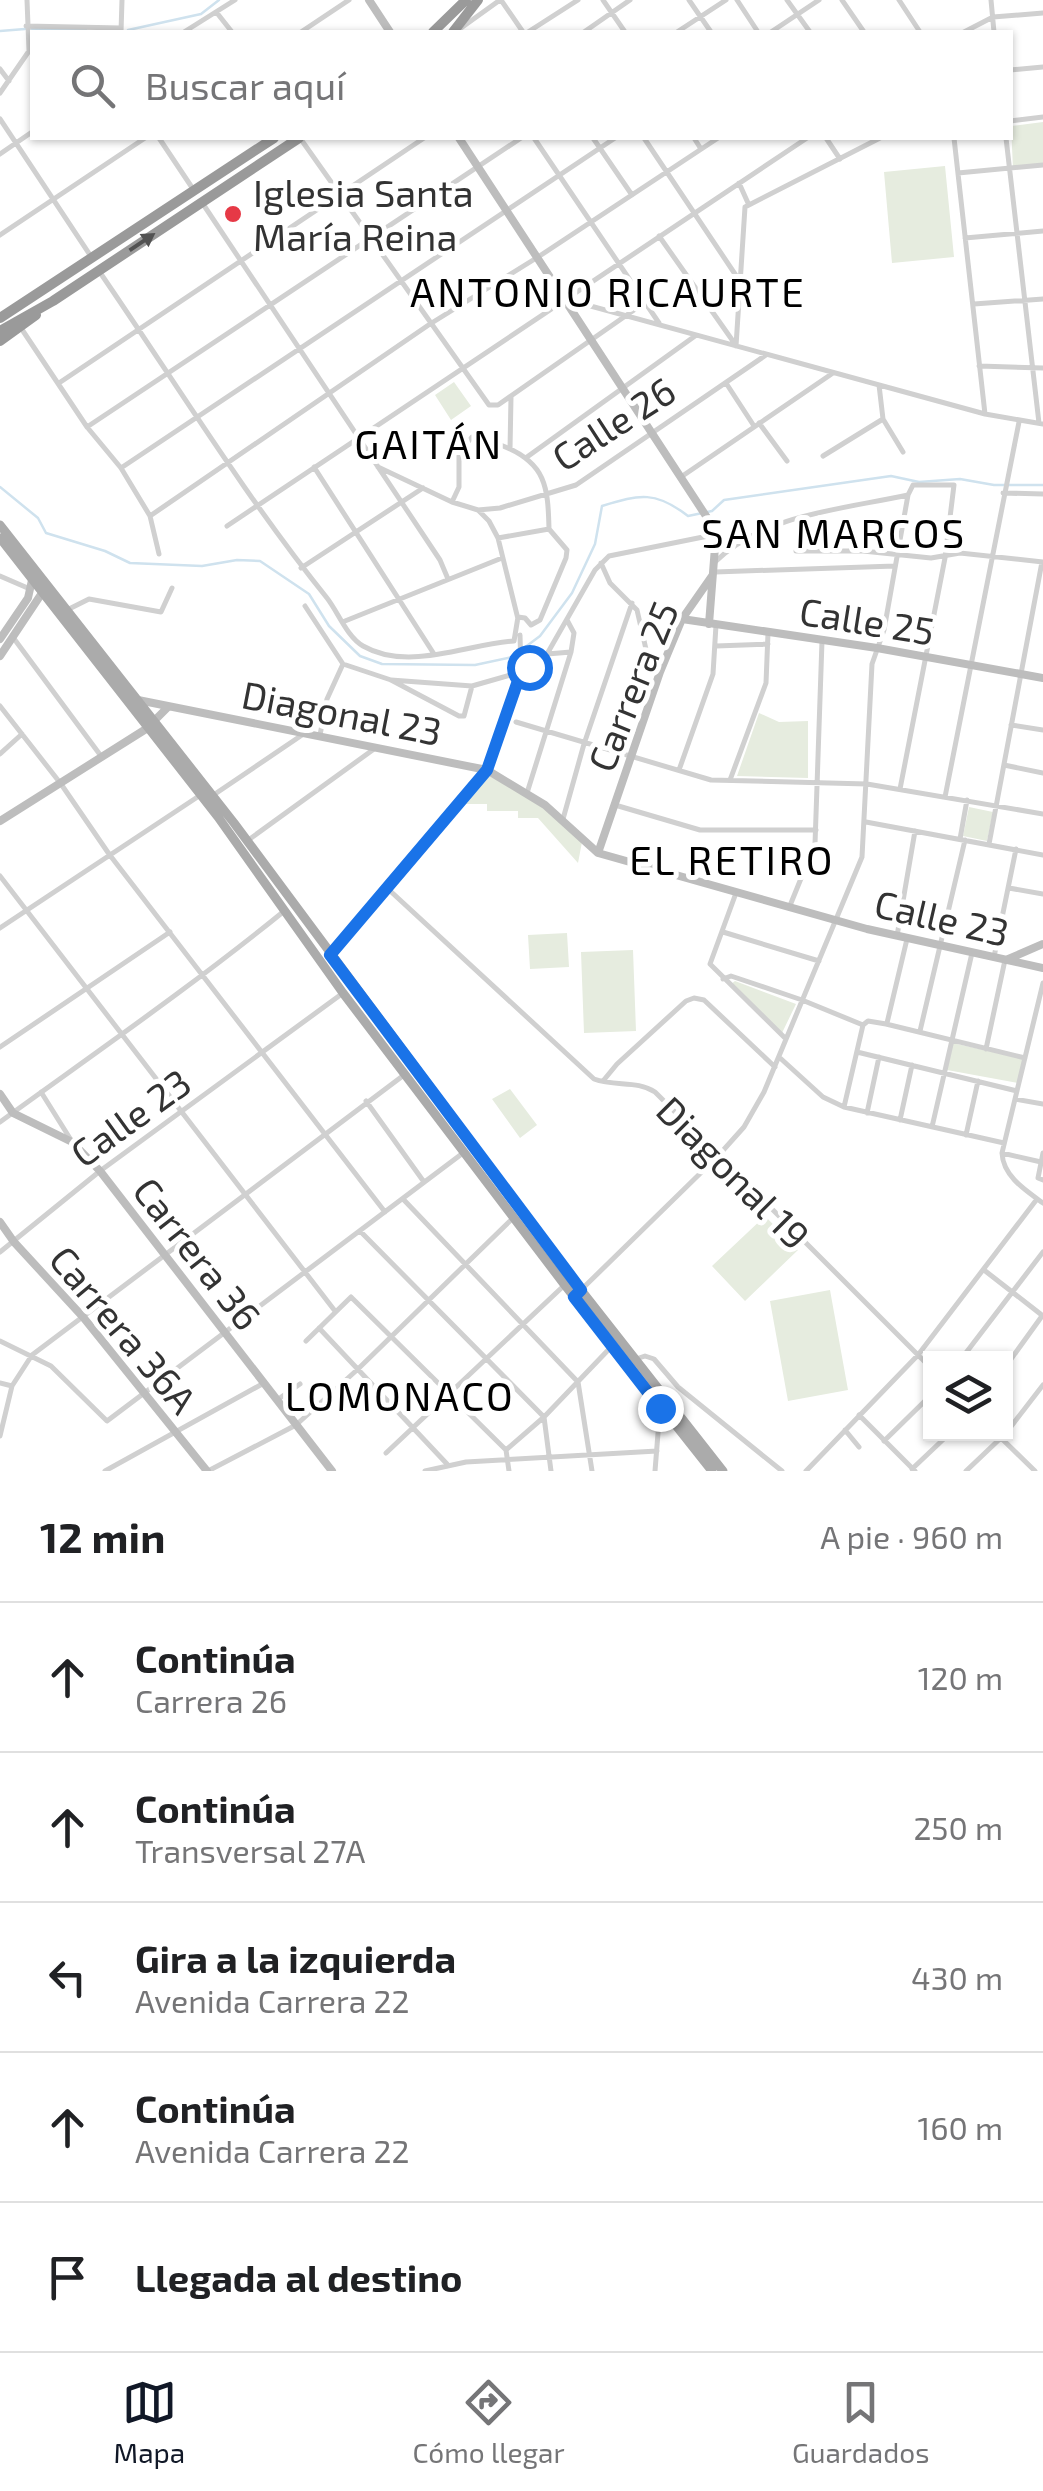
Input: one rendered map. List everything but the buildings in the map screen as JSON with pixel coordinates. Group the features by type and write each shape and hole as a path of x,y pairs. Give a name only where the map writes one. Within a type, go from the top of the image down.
{"highway":[{"path":"435,30 466,0"},
{"path":"456,30 478,0"},
{"path":"0,318 271,140"},
{"path":"0,330 100,271 297,140"},
{"path":"0,341 53,301"}],"main road":[{"path":"0,525 136,700 149,726 213,796 247,841 612,1346 712,1471"},
{"path":"0,538 32,584 149,726 513,1218 568,1281"},
{"path":"577,1294 636,1359 722,1471"}],"street":[{"path":"0,93 28,51 26,0"},
{"path":"26,26 121,30 122,0"},
{"path":"188,30 235,0"},
{"path":"304,30 349,0"},
{"path":"369,0 389,30"},
{"path":"457,30 501,0 524,30"},
{"path":"529,30 578,0"},
{"path":"603,0 624,30"},
{"path":"587,30 630,0"},
{"path":"690,0 710,30"},
{"path":"680,30 726,0"},
{"path":"736,0 757,30"},
{"path":"787,0 809,30"},
{"path":"774,30 819,0"},
{"path":"842,0 863,30"},
{"path":"899,0 919,30"},
{"path":"990,0 994,30"},
{"path":"968,30 994,17 1043,12"},
{"path":"218,13 231,30"},
{"path":"1013,70 1043,67"},
{"path":"0,69 9,81"},
{"path":"1013,121 1043,117"},
{"path":"0,118 92,258"},
{"path":"0,154 30,133"},
{"path":"0,235 142,140"},
{"path":"160,140 360,436 440,560 448,579"},
{"path":"301,140 489,405 498,406 644,304"},
{"path":"59,383 421,140"},
{"path":"460,140 681,477 714,534 714,674 679,770"},
{"path":"88,426 518,140"},
{"path":"535,140 661,326"},
{"path":"594,140 632,195"},
{"path":"120,468 611,140"},
{"path":"645,140 738,280"},
{"path":"695,140 701,149"},
{"path":"150,516 430,324 715,140"},
{"path":"226,526 805,140"},
{"path":"827,140 840,159"},
{"path":"736,345 743,215 749,204 876,140"},
{"path":"954,140 984,414"},
{"path":"565,299 984,414 1041,424 1006,140"},
{"path":"958,173 1043,165"},
{"path":"738,183 749,204"},
{"path":"965,238 1043,231"},
{"path":"659,236 736,345"},
{"path":"100,271 301,568 345,621 350,634 364,646 403,656 506,642 516,639 518,617"},
{"path":"974,304 1043,299"},
{"path":"21,328 150,516 159,554"},
{"path":"528,457 696,335"},
{"name":"Calle 26","path":"478,510 548,496 576,485 767,354"},
{"path":"979,366 1043,368"},
{"path":"681,477 833,373"},
{"path":"726,383 787,461"},
{"path":"878,385 884,419 904,452"},
{"path":"510,448 511,396"},
{"path":"823,456 884,419"},
{"path":"945,797 1006,472 1019,422"},
{"path":"452,502 459,487 459,453 472,437 510,448 528,457 540,470 548,496 549,530 567,550 540,620 534,625 518,617"},
{"path":"314,467 434,654"},
{"path":"330,955 487,770 522,663 518,617 498,538 478,510 378,468"},
{"path":"577,1294 718,1156 751,1116 775,1066 860,865 866,822 872,664 884,630 908,494 913,485 954,485 945,558 900,789"},
{"path":"301,568 422,488"},
{"path":"1003,490 1043,494"},
{"path":"715,567 728,549 759,531 908,494"},
{"path":"498,538 549,530"},
{"path":"390,680 472,686 521,672 547,654 601,562 616,554 714,534"},
{"path":"824,568 827,551"},
{"path":"796,552 898,553 945,558 960,553 991,554 1042,562 989,844"},
{"path":"345,621 502,558"},
{"path":"601,562 610,584 632,603 641,618 648,658 660,672"},
{"path":"715,567 895,566"},
{"name":"Carrera 25","path":"598,853 660,672 682,619 715,567"},
{"path":"0,576 32,584 0,639"},
{"path":"67,611 89,600 161,612 172,588"},
{"path":"0,656 42,593"},
{"path":"563,819 632,603"},
{"path":"305,606 343,664 390,680 464,716 472,686"},
{"name":"Calle 25","path":"682,619 1043,678"},
{"path":"527,793 572,652 574,634 567,620"},
{"path":"1030,623 1043,626"},
{"path":"10,624 12,638 103,758"},
{"path":"730,780 766,682 768,632"},
{"path":"789,908 812,856 816,830 822,641"},
{"name":"Calle 25","path":"716,646 768,644"},
{"path":"547,654 572,652"},
{"path":"320,736 328,699 343,664"},
{"name":"Diagonal 23","path":"136,700 487,770 563,819 598,853"},
{"path":"0,706 386,1212"},
{"path":"0,822 103,758 168,708"},
{"path":"516,722 711,780 868,784 1043,814"},
{"path":"1011,725 1043,730"},
{"path":"0,928 199,794 213,796 304,733"},
{"path":"0,754 22,734"},
{"path":"247,841 377,747"},
{"path":"1004,766 1043,773"},
{"path":"919,1032 941,946 967,800"},
{"path":"615,805 700,830 816,830"},
{"path":"866,822 1043,854"},
{"path":"886,1024 915,831"},
{"path":"994,957 1016,849"},
{"name":"Calle 23","path":"598,853 836,921 1043,968"},
{"path":"0,876 335,1311"},
{"name":"Diagonal 19","path":"387,888 594,1080 620,1086 644,1085 923,1360"},
{"path":"1008,888 1043,894"},
{"path":"736,893 710,964 786,1040"},
{"path":"0,1122 204,976 285,910"},
{"path":"0,1047 170,932"},
{"path":"722,932 819,961"},
{"path":"986,1049 1005,960 1043,944"},
{"path":"932,1127 972,953"},
{"path":"723,979 731,976 863,1025"},
{"path":"806,1471 918,1355 1040,1201 1008,1174 1002,1166 1002,1153 1043,983"},
{"name":"Calle 23","path":"0,1252 100,1172 343,993"},
{"path":"602,1082 630,1052 694,998 704,1000 775,1066"},
{"path":"1034,1018 1043,1020"},
{"path":"844,1108 863,1025 868,1021 1025,1058"},
{"path":"858,1052 1017,1091"},
{"path":"779,1057 823,1097 844,1108 1004,1143"},
{"path":"867,1113 879,1057"},
{"path":"900,1120 912,1066"},
{"path":"0,1436 12,1386 32,1356 404,1074"},
{"path":"966,1135 978,1081"},
{"path":"41,1092 72,1142"},
{"name":"Carrera 36","path":"0,1094 13,1112 72,1142 100,1172 332,1471"},
{"path":"1015,1099 1043,1104"},
{"path":"366,1102 424,1182"},
{"path":"0,1340 57,1371 107,1421 464,1153"},
{"path":"1002,1153 1041,1162"},
{"path":"1040,1179 1043,1153"},
{"path":"402,1198 578,1382 592,1471"},
{"path":"208,1471 296,1425 513,1218"},
{"name":"Carrera 36A","path":"0,1222 208,1471"},
{"path":"360,1231 544,1417 551,1471"},
{"path":"967,1351 1043,1252"},
{"path":"984,1270 1043,1315 1013,1356"},
{"path":"386,1453 568,1281"},
{"path":"306,1341 351,1297 506,1450 509,1471"},
{"path":"320,1328 447,1464"},
{"path":"506,1450 544,1417 612,1346"},
{"path":"636,1359 654,1359 688,1396 782,1471"},
{"path":"0,1383 12,1386"},
{"path":"105,1471 264,1384"},
{"path":"277,1400 300,1384"},
{"path":"1013,1421 1043,1385"},
{"path":"884,1440 923,1403"},
{"path":"655,1471 660,1408"},
{"path":"858,1415 914,1470 942,1441"},
{"path":"845,1430 859,1447"},
{"path":"966,1471 995,1441"},
{"path":"1008,1441 1035,1471"},
{"path":"425,1471 466,1462 657,1451"},
{"path":"466,1462 468,1471"}],"shaded area":[{"path":"1043,122 1043,164 1013,168 1013,126"},
{"path":"945,166 954,257 892,263 884,172"},
{"path":"454,382 471,406 451,420 435,395"},
{"path":"759,713 779,722 808,721 808,778 737,776"},
{"path":"486,775 525,795 572,832 582,842 578,863 538,818 518,818 518,811 487,811 487,804 464,804"},
{"path":"969,807 993,812 987,841 963,836"},
{"path":"567,933 569,967 530,969 528,935"},
{"path":"633,950 636,1031 584,1033 581,952"},
{"path":"735,981 796,1004 782,1033 731,984"},
{"path":"953,1043 1023,1059 1018,1083 947,1070"},
{"path":"510,1089 537,1125 520,1138 492,1099"},
{"path":"765,1216 798,1250 745,1301 712,1266"},
{"path":"830,1290 848,1390 788,1401 770,1301"}],"waterway":[{"path":"128,30 201,14 219,0"},
{"path":"0,31 25,29"},
{"path":"32,29 86,30"},
{"path":"0,487 38,518 46,533 130,563 202,566 260,561 309,594 329,626 360,656 382,664 475,665 512,657 540,636 572,593 595,544 602,506 647,497 666,502 688,516 712,511 724,500 891,476 919,482 960,479 994,485 1043,485"}],"place":[{"name":"Iglesia Santa María Reina","path":"233,214"}],"district":[{"name":"ANTONIO RICAURTE","path":"608,291"},
{"name":"GAITÁN","path":"429,443"},
{"name":"SAN MARCOS","path":"834,532"},
{"name":"EL RETIRO","path":"732,859"},
{"name":"LOMONACO","path":"400,1395"}],"route":[{"path":"529,667 521,672 487,770 330,955 581,1290 574,1297 660,1408"}]}
